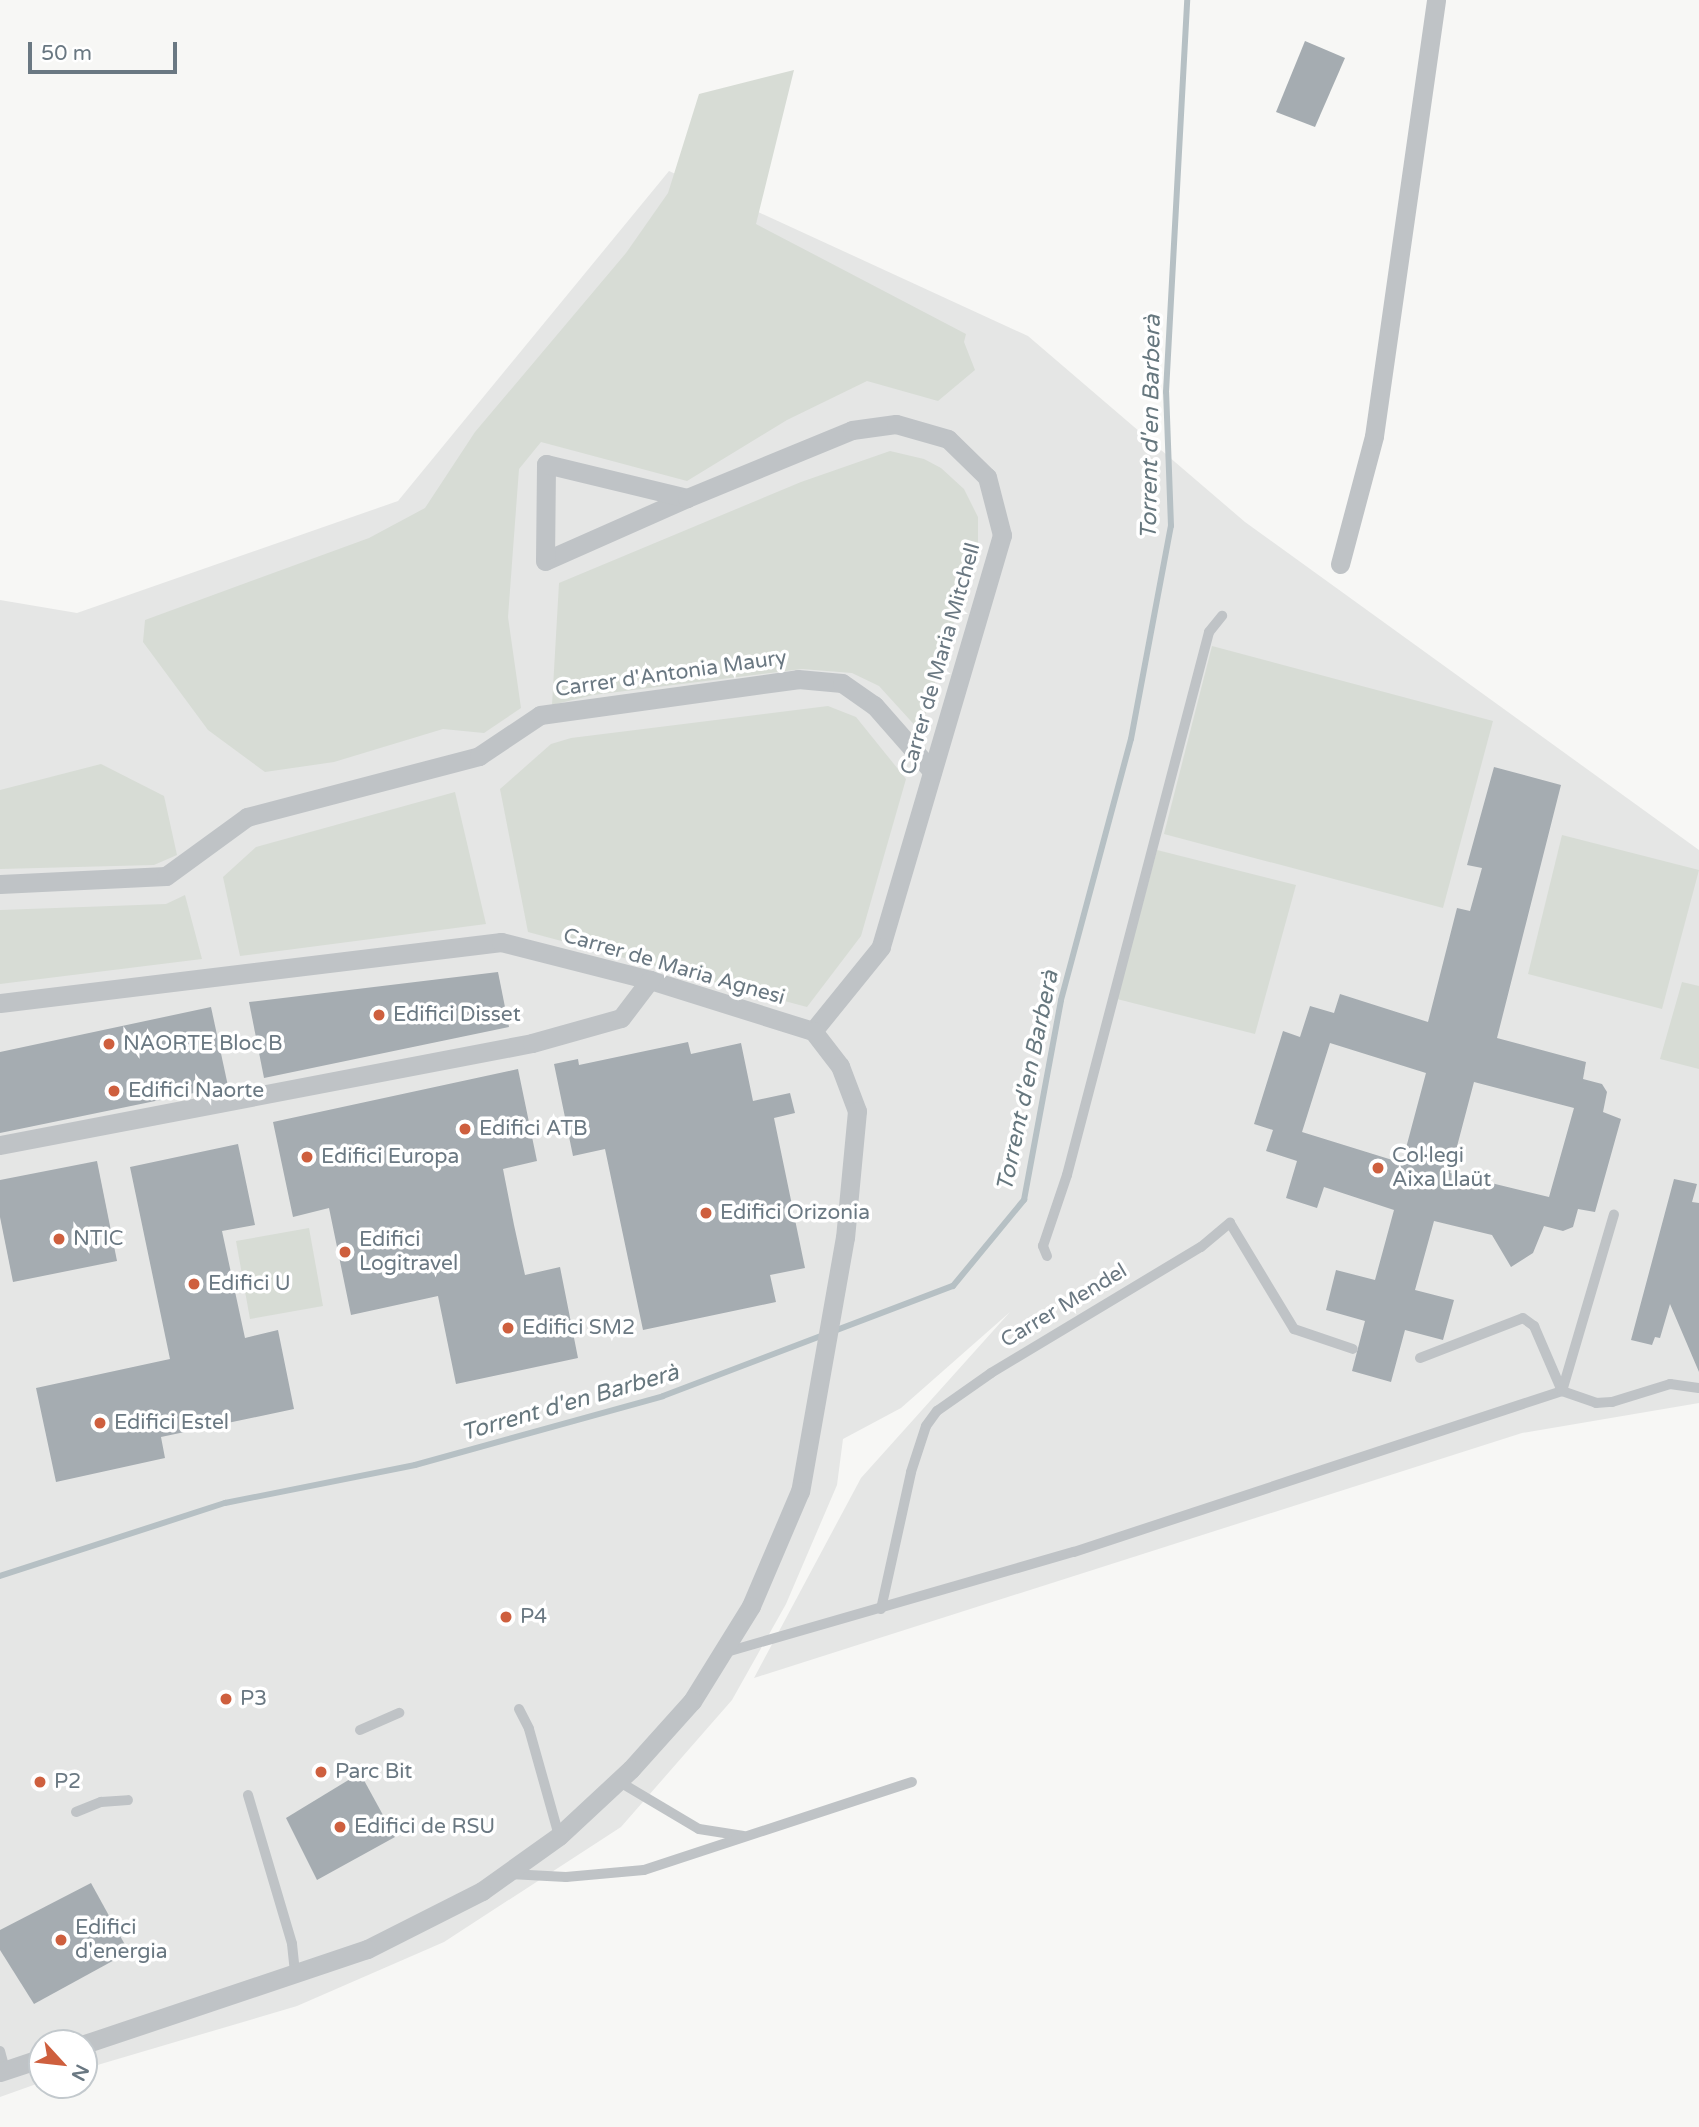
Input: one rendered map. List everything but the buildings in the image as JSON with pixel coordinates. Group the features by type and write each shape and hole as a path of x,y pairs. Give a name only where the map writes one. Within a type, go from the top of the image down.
{"street":[{"path":"1340,564 1374,436 1436,0"},
{"name":"Carrer de Maria Mitchell","path":"687,498 546,464 545,561 687,498 852,430 895,424 948,439 987,477 1002,535 881,947 813,1031"},
{"name":"Carrer d'Antonia Maury","path":"0,884 166,876 247,817 479,756 540,715 798,679 842,683 874,705 932,771"},
{"name":"Carrer de Maria Agnesi","path":"0,1003 501,942 650,980 813,1031"},
{"path":"0,1145 532,1043 621,1018 650,980"},
{"path":"98,2039 367,1949 506,1874 559,1836 618,1780 692,1701 751,1606 783,1538 810,1456 845,1237 857,1111 840,1066 813,1031"},
{"path":"2,2064 28,2060"}],"lane":[{"path":"1047,1255 1043,1246 1081,1123 1209,632 1222,616"},
{"path":"1562,1391 1614,1214"},
{"name":"Carrer Mendel","path":"881,1609 911,1472 926,1426 937,1411 991,1373 1201,1247 1230,1223 1294,1329 1353,1349"},
{"path":"1420,1358 1523,1318 1534,1326 1562,1391"},
{"path":"722,1654 1087,1547 1562,1391 1596,1402 1612,1402 1670,1384 1699,1388"},
{"path":"519,1709 529,1729 559,1836"},
{"path":"360,1730 399,1713"},
{"path":"618,1780 699,1829 746,1836"},
{"path":"506,1874 566,1877 643,1870 912,1782"},
{"path":"248,1795 292,1944 295,1973"},
{"path":"76,1812 101,1802 128,1800"}],"shaded area":[{"path":"794,70 756,224 966,334 964,342 975,370 938,401 867,381 787,420 687,481 541,442 519,469 508,617 521,708 484,733 443,729 334,762 265,772 208,730 143,642 145,620 369,538 425,508 475,432 626,253 668,193 699,94"},
{"name":"Parc Bit","path":"669,171 1028,336 1245,522 1699,850 1699,1403 1522,1433 754,1678 861,1478 1010,1312 901,1408 843,1439 837,1485 786,1604 732,1700 621,1827 444,1942 297,2006 98,2065 98,2029 28,2029 28,2087 0,2097 0,600 77,613 398,501"},
{"path":"890,451 924,459 941,468 964,489 978,517 978,544 920,731 879,686 852,673 802,669 593,695 552,705 559,583 801,482"},
{"path":"1212,646 1493,721 1443,908 1164,834"},
{"path":"828,706 856,717 906,779 861,936 807,1007 528,932 500,789 551,744 571,738"},
{"path":"101,764 164,796 177,855 154,865 0,869 0,790"},
{"path":"455,792 486,924 240,956 223,877 256,847"},
{"path":"1562,835 1699,870 1662,1009 1528,974"},
{"path":"1157,850 1296,885 1255,1034 1117,999"},
{"path":"185,895 202,959 0,984 0,910 166,904"},
{"path":"1682,982 1699,986 1699,1069 1660,1059"},
{"path":"309,1228 323,1306 250,1319 236,1241"}],"waterway":[{"name":"Torrent d'en Barberà","path":"0,1576 225,1503 415,1465 663,1396 953,1286 1024,1200 1061,1000 1131,739 1171,526 1166,392 1187,0"}],"place":[{"name":"Edifici Disset","path":"379,1015"},
{"name":"NAORTE Bloc B","path":"109,1044"},
{"name":"Edifici Naorte","path":"114,1091"},
{"name":"Edifici ATB","path":"465,1129"},
{"name":"Edifici Europa","path":"307,1157"},
{"name":"Col·legi Aixa Llaüt","path":"1378,1168"},
{"name":"Edifici Orizonia","path":"706,1213"},
{"name":"NTIC","path":"59,1239"},
{"name":"Edifici Logitravel","path":"345,1252"},
{"name":"Edifici U","path":"194,1284"},
{"name":"Edifici SM2","path":"508,1328"},
{"name":"Edifici Estel","path":"100,1423"},
{"name":"P4","path":"506,1617"},
{"name":"P3","path":"226,1699"},
{"name":"Parc Bit","path":"321,1772"},
{"name":"P2","path":"40,1782"},
{"name":"Edifici de RSU","path":"340,1827"},
{"name":"Edifici d'energia","path":"61,1940"}]}
